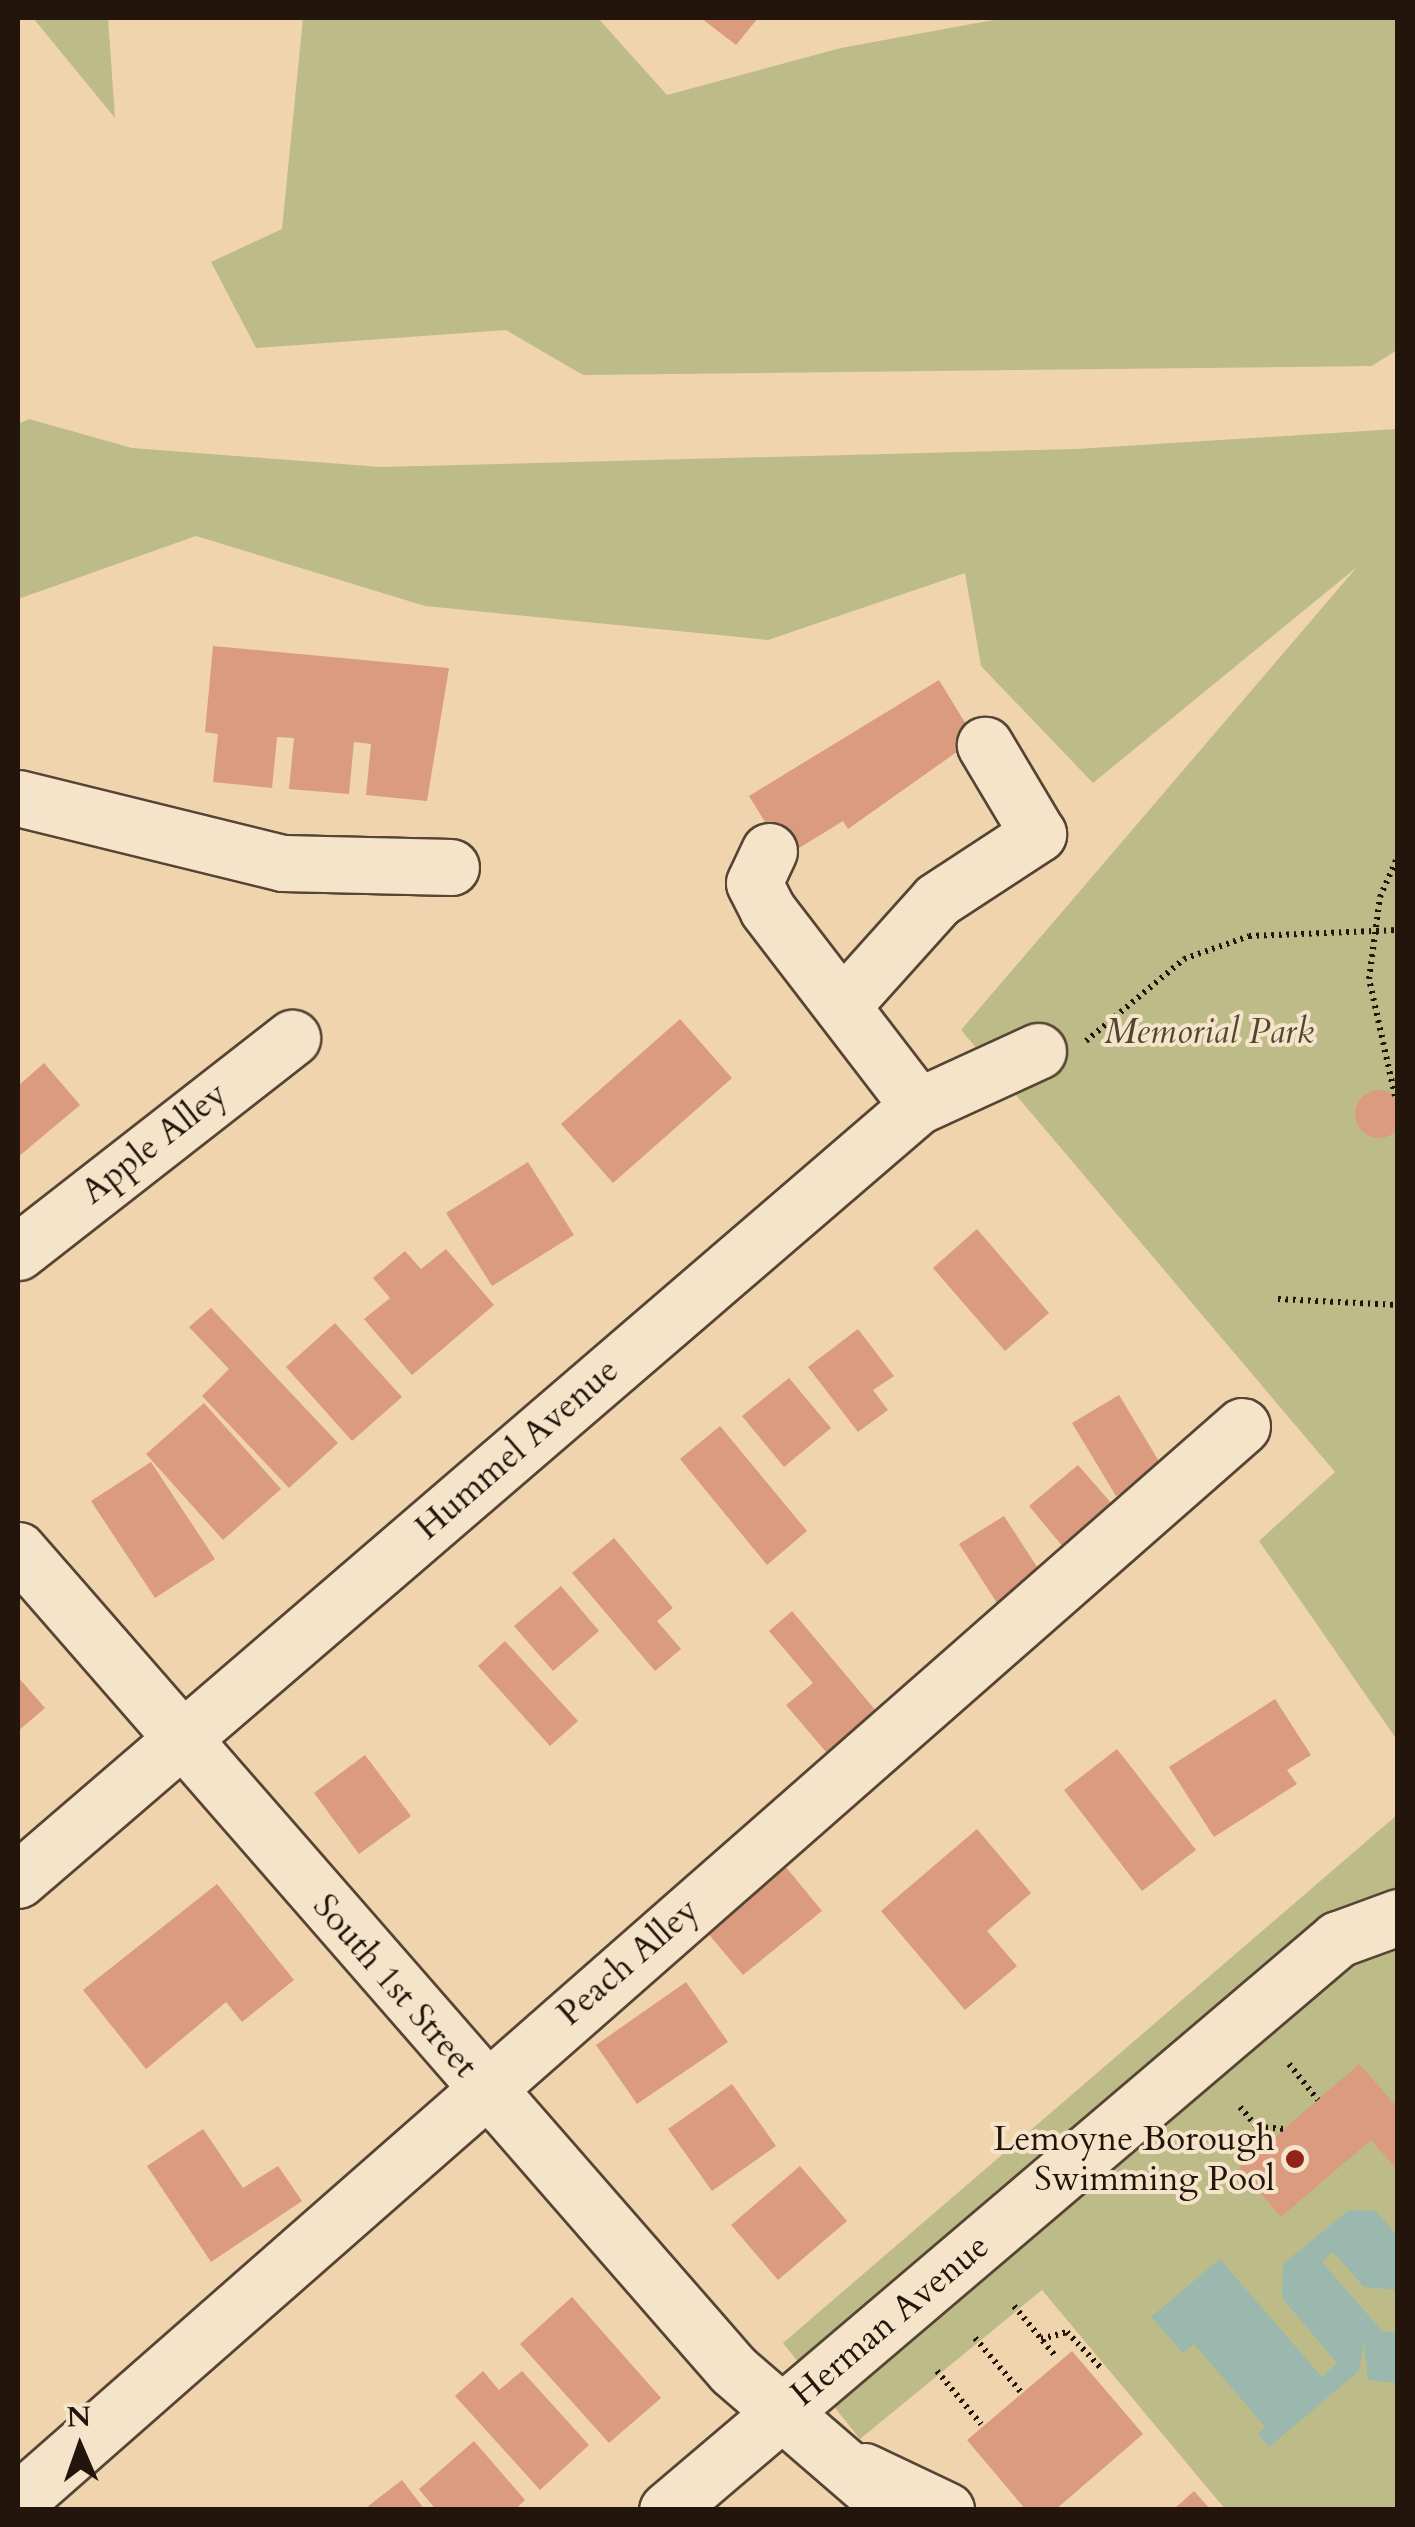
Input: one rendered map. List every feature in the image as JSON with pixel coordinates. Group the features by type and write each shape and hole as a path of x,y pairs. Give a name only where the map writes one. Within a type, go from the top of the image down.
{"street":[{"path":"842,1006 938,900 1038,834 985,744"},
{"path":"18,798 283,863 450,868"},
{"path":"769,852 754,883 766,909 918,1106"},
{"name":"Apple Alley","path":"18,1252 292,1038"},
{"name":"Hummel Avenue","path":"18,1880 918,1106 1058,1050"},
{"name":"Peach Alley","path":"18,2501 483,2088 1242,1426"},
{"name":"South 1st Street","path":"18,1550 483,2088 780,2414 852,2466"},
{"name":"Herman Avenue","path":"667,2510 1338,1939 1398,1917"},
{"path":"852,2466 895,2510"},
{"path":"852,2466 946,2510"}],"path":[{"path":"1395,1096 1368,979 1372,929 1398,856"},
{"path":"1058,1050 1184,959 1250,936 1398,930"},
{"path":"1278,1299 1398,1305"},
{"path":"1289,2064 1318,2100"},
{"path":"1240,2108 1270,2142"},
{"path":"1256,2126 1285,2129"},
{"path":"1014,2306 1057,2358"},
{"path":"1041,2340 1067,2332 1101,2368"},
{"path":"975,2338 1020,2391"},
{"path":"936,2371 980,2424"}],"green space":[{"path":"33,18 108,18 115,118"},
{"path":"303,18 598,18 667,95 841,48 1004,18 1397,18 1397,350 1372,366 583,375 506,330 256,348 211,262 282,229"},
{"name":"Memorial Park","path":"29,419 132,448 381,467 1076,449 1397,429 1397,1740 1259,1541 1335,1472 961,1030 1357,567 1093,783 981,666 965,573 768,640 425,606 196,536 18,599 18,424"},
{"path":"1397,1815 1397,2509 1225,2509 1042,2290 860,2439 783,2343"}],"water":[{"path":"1349,2210 1376,2211 1397,2235 1397,2290 1364,2287 1333,2252 1322,2262 1382,2331 1397,2333 1397,2383 1368,2380 1364,2343 1359,2371 1269,2447 1258,2434 1265,2427 1194,2344 1183,2353 1151,2317 1220,2259 1322,2377 1337,2363 1282,2298 1283,2264"}],"building":[{"path":"701,18 758,18 736,45"},
{"path":"213,646 449,668 427,801 366,795 371,744 354,742 349,794 289,789 294,738 277,737 272,788 213,782 218,734 205,732"},
{"path":"939,680 975,739 848,829 843,821 786,856 749,796"},
{"path":"680,1019 732,1078 613,1183 561,1124"},
{"path":"44,1063 80,1105 18,1157 18,1086"},
{"path":"1379,1090 1396,1097 1403,1114 1396,1131 1379,1138 1362,1131 1355,1114 1362,1097"},
{"path":"528,1162 574,1235 492,1286 446,1213"},
{"path":"977,1229 1049,1313 1005,1351 933,1268"},
{"path":"446,1249 494,1305 412,1375 364,1319 390,1298 373,1278 405,1251 421,1269"},
{"path":"211,1308 338,1443 289,1488 202,1396 229,1369 189,1327"},
{"path":"335,1323 402,1397 352,1441 286,1367"},
{"path":"858,1329 894,1376 873,1390 888,1410 858,1432 808,1367"},
{"path":"789,1378 831,1428 784,1467 742,1416"},
{"path":"1119,1395 1163,1468 1116,1496 1072,1423"},
{"path":"204,1403 281,1489 223,1540 146,1454"},
{"path":"720,1426 807,1531 767,1565 680,1459"},
{"path":"151,1462 215,1559 155,1598 91,1501"},
{"path":"1078,1465 1119,1512 1069,1554 1029,1506"},
{"path":"1004,1516 1041,1573 997,1603 959,1544"},
{"path":"614,1538 673,1608 657,1621 681,1649 655,1671 572,1573"},
{"path":"561,1586 599,1631 553,1671 514,1626"},
{"path":"792,1611 882,1718 832,1759 786,1705 813,1683 769,1631"},
{"path":"505,1641 578,1721 550,1746 478,1666"},
{"path":"18,1677 45,1708 18,1731"},
{"path":"1275,1699 1311,1755 1287,1770 1297,1784 1214,1837 1169,1767"},
{"path":"1117,1749 1196,1850 1142,1891 1064,1790"},
{"path":"365,1755 411,1816 359,1854 314,1793"},
{"path":"977,1829 1031,1893 987,1931 1017,1966 965,2010 881,1911"},
{"path":"785,1866 822,1911 743,1975 706,1931"},
{"path":"217,1884 294,1980 242,2022 226,2002 146,2069 83,1990"},
{"path":"686,1982 728,2042 637,2104 596,2045"},
{"path":"1359,2064 1398,2108 1398,2171 1371,2140 1281,2217 1239,2168"},
{"path":"732,2084 776,2146 712,2191 668,2129"},
{"path":"203,2129 243,2188 278,2166 302,2201 211,2262 147,2166"},
{"path":"800,2166 847,2221 778,2280 731,2225"},
{"path":"572,2297 661,2398 609,2443 520,2344"},
{"path":"1072,2351 1143,2434 1055,2510 1026,2510 967,2440"},
{"path":"483,2371 499,2390 522,2371 589,2445 540,2490 455,2396"},
{"path":"474,2441 525,2500 515,2510 436,2510 419,2489"},
{"path":"402,2480 425,2510 363,2510"},
{"path":"1194,2491 1211,2510 1173,2510"}],"place":[{"name":"Lemoyne Borough Swimming Pool","path":"1295,2159"}]}
